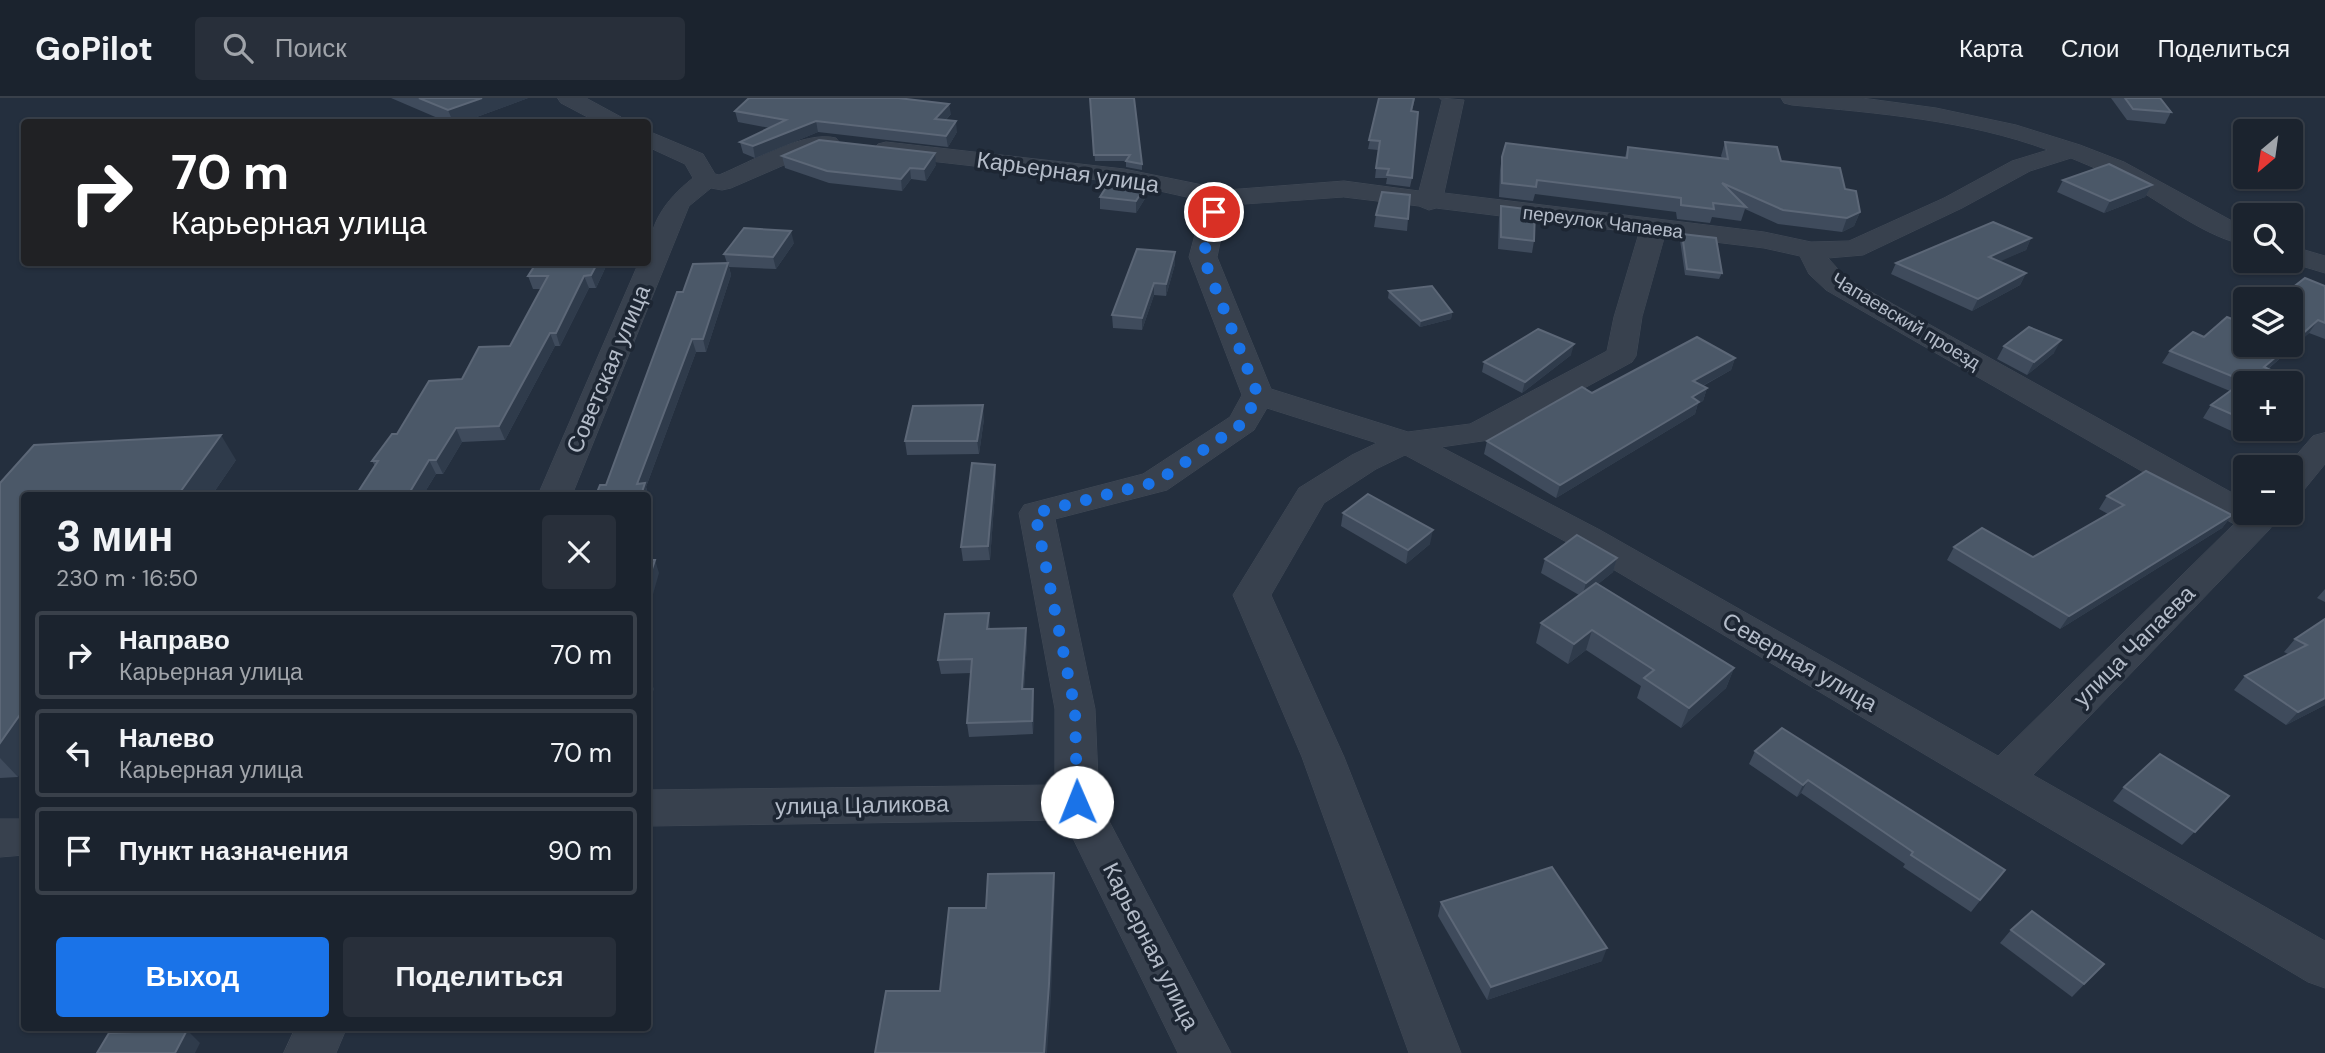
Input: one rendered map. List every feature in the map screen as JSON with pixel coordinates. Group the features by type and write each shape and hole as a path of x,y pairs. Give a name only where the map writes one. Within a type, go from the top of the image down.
{"street":[{"path":"569,98 608,119"},
{"path":"1429,202 1453,100 1451,98"},
{"path":"1792,98 1885,107 2022,134 2071,150 2127,174 2233,231"},
{"path":"651,139 694,159 706,180 678,203"},
{"name":"Карьерная улица","path":"706,180 722,183 818,142 1124,176 1227,198"},
{"name":"Чапаевский проезд","path":"2071,150 2021,166 1953,203 1854,249 1811,250 1819,268 1836,284 2233,502"},
{"name":"переулок Чапаева","path":"1227,198 1344,189 1429,202 1765,240 1811,250"},
{"path":"1227,198 1214,212 1203,257 1258,395"},
{"name":"Советская улица","path":"556,492 678,203"},
{"path":"1435,1053 1323,757 1252,595 1311,496 1364,462 1406,442 1478,433 1621,355 1628,317 1654,228"},
{"path":"2303,258 2325,265"},
{"name":"Карьерная улица","path":"1206,1053 1077,802 1075,709 1035,513 1156,482 1243,423 1258,395"},
{"name":"Северная улица","path":"1258,395 1406,442 1587,538 2325,966"},
{"path":"2303,469 2325,443"},
{"name":"улица Чапаева","path":"2002,779 2253,525"},
{"name":"улица Цаликова","path":"651,808 1077,802"},
{"path":"0,838 21,837"},
{"path":"310,1053 320,1031"}],"building":[{"path":"419,98 482,98 448,110"},
{"path":"749,98 898,98 949,104 935,119 956,121 946,136 816,121 753,146 740,142 786,120 735,111"},
{"path":"1090,98 1134,98 1142,164 1126,161 1130,155 1094,155"},
{"path":"1379,98 1414,98 1411,111 1418,112 1412,178 1387,175 1389,169 1376,168 1380,141 1369,140"},
{"path":"2125,98 2160,98 2171,112 2133,109"},
{"path":"819,140 935,153 924,169 910,168 901,179 827,171 782,156"},
{"path":"1725,142 1777,147 1781,161 1840,168 1845,189 1856,191 1860,212 1847,218 1783,210 1722,183 1746,207 1713,203 1714,209 1681,205 1681,198 1537,180 1536,187 1502,183 1502,157 1506,143 1627,158 1628,147 1728,159"},
{"path":"2109,164 2152,185 2110,201 2063,180"},
{"path":"1115,173 1145,178 1146,185 1136,201 1100,197"},
{"path":"1382,192 1410,195 1408,219 1376,215"},
{"path":"1501,206 1535,210 1534,241 1501,237"},
{"path":"1993,222 2031,238 1989,257 2026,273 1978,299 1896,263"},
{"path":"744,228 791,231 773,257 724,254"},
{"path":"1682,234 1716,238 1722,273 1687,269"},
{"path":"1137,249 1175,252 1166,284 1154,283 1142,318 1112,315"},
{"path":"728,263 703,339 692,339 637,484 645,483 642,492 597,492 600,485 606,485 677,292 683,292 693,264"},
{"path":"534,266 596,266 591,275 584,276 556,333 550,333 499,426 456,428 436,460 429,460 410,492 358,492 378,461 372,461 392,434 397,434 429,381 462,379 479,347 510,346 548,276 528,276"},
{"path":"2305,278 2325,286 2325,323 2318,320 2303,333 2303,287 2293,287"},
{"path":"1432,286 1452,312 1421,321 1389,291"},
{"path":"2227,317 2233,319 2233,357 2276,357 2264,367 2273,371 2233,371 2233,377 2170,351 2193,332 2204,337"},
{"path":"2029,327 2061,340 2034,362 2004,346"},
{"path":"1538,329 1574,344 1525,382 1484,362"},
{"path":"1697,337 1735,358 1693,381 1707,388 1692,397 1699,402 1560,485 1487,441 1582,387 1592,393"},
{"path":"2233,389 2233,415 2211,405"},
{"path":"983,405 977,441 905,441 913,406"},
{"path":"221,435 180,492 21,492 21,713 0,743 0,483 34,445"},
{"path":"972,463 995,465 988,546 961,547"},
{"path":"2146,471 2232,515 2069,616 1954,547 1982,528 2033,557 2124,505 2107,496"},
{"path":"1368,494 1433,530 1408,550 1343,513"},
{"path":"1577,535 1617,558 1586,583 1545,559"},
{"path":"1596,583 1734,668 1689,708 1644,678 1654,670 1592,630 1574,644 1541,623"},
{"path":"989,613 987,629 1026,628 1022,689 1033,689 1032,721 967,723 972,659 938,660 945,614"},
{"path":"2325,619 2325,698 2298,712 2245,676 2307,645 2295,639"},
{"path":"1782,728 2005,870 1980,900 1911,855 1913,852 1808,780 1803,785 1755,751"},
{"path":"2160,754 2229,796 2195,832 2124,787"},
{"path":"1552,867 1607,948 1491,987 1441,902"},
{"path":"1054,873 1044,1053 875,1053 886,991 940,991 949,908 986,908 988,874"},
{"path":"2032,911 2104,964 2084,984 2011,930"},
{"path":"186,1031 175,1053 97,1053 109,1033"}],"route":[{"path":"1077,802 1075,709 1035,513 1156,482 1243,423 1258,395 1203,257 1214,212"}]}
